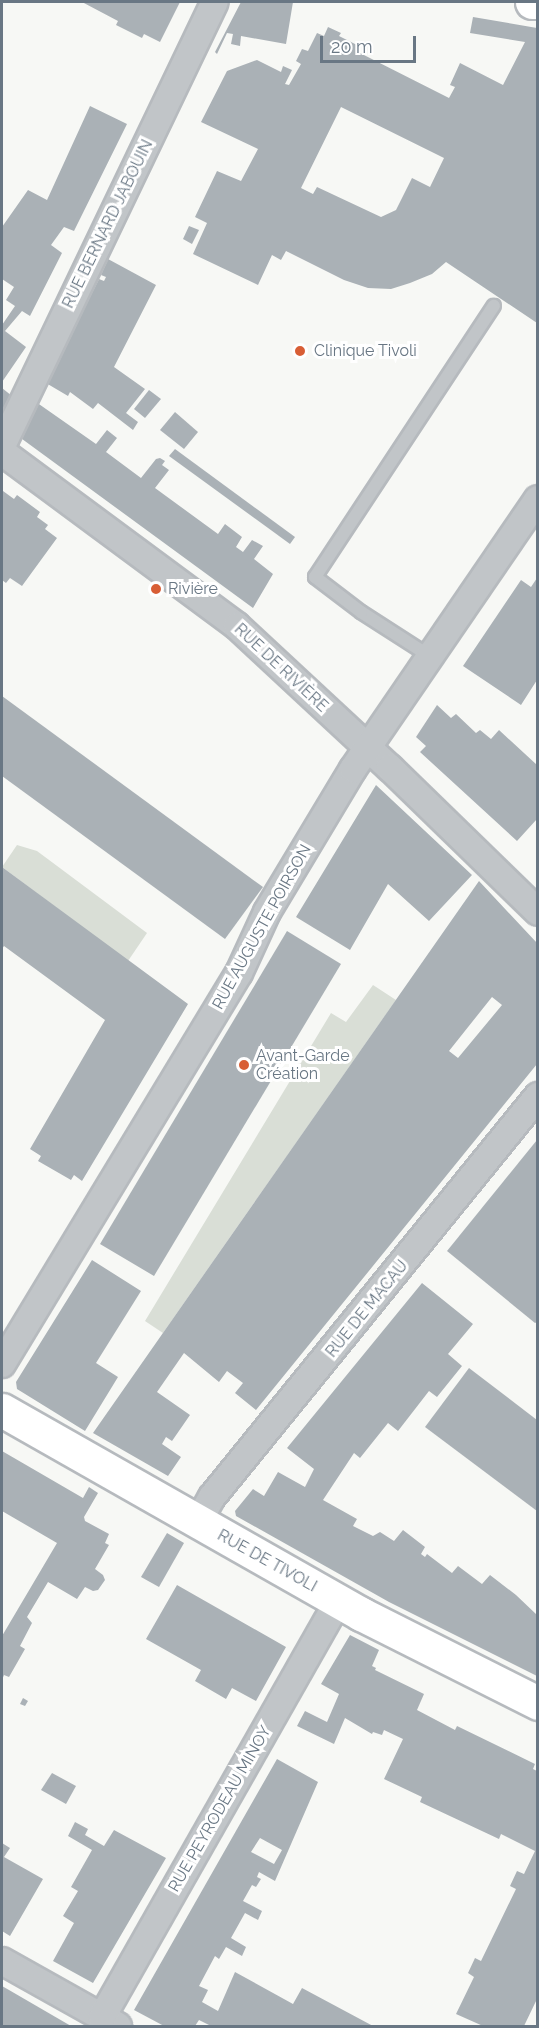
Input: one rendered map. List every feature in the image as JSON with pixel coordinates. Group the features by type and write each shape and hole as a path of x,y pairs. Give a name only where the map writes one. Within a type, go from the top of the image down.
{"street":[{"name":"RUE BERNARD JABOUIN","path":"2,446 215,2"},
{"path":"532,2 537,3"},
{"name":"RUE DE RIVIÈRE","path":"2,452 237,626 368,748 537,912"},
{"name":"RUE AUGUSTE POIRSON","path":"2,1364 239,973 267,912 368,748 537,499"},
{"name":"RUE DE MACAU","path":"198,1522 212,1497 537,1096"},
{"name":"RUE DE TIVOLI","path":"2,1410 338,1601 537,1703"},
{"name":"RUE PEYRODEAU MINOY","path":"110,2022 338,1601"},
{"path":"2,1961 110,2022"}],"lane":[{"path":"431,657 360,612 315,577 494,306"}],"shaded area":[{"path":"17,845 37,851 147,933 128,961 2,867"},
{"path":"373,985 396,1000 163,1333 145,1321 331,1013 346,1022"}],"building":[{"path":"82,2 180,2 160,42 144,34 142,38 116,25 118,21"},
{"path":"241,2 293,2 286,44 241,36 240,46 231,44 233,34 227,33 217,54 215,52"},
{"path":"473,17 537,28 537,323 446,262 432,274 410,283 391,289 368,288 344,280 286,251 281,260 272,255 258,285 193,254 207,223 195,217 217,171 241,181 258,149 201,122 227,71 257,60 281,72 283,66 292,70 285,84 289,85 301,64 296,61 302,49 308,51 317,33 324,36 328,27 341,33 339,36 359,46 356,51 449,98 455,87 450,85 460,63 503,85 525,42 470,33","holes":["341,107 444,158 430,187 412,178 396,210 381,217 317,187 313,194 301,188"]},
{"path":"90,106 127,124 74,231 64,227 51,245 62,253 30,316 22,311 5,331 26,347 2,382 2,325 15,306 6,300 14,287 2,279 2,227 28,190 47,200"},
{"path":"189,226 199,230 192,244 183,239"},
{"path":"108,259 156,285 114,367 145,389 126,413 138,422 133,430 98,403 93,409 70,392 68,396 46,383 99,279 104,281 106,277 101,275"},
{"path":"2,388 12,396 2,418"},
{"path":"149,390 161,399 145,418 134,409"},
{"path":"36,402 96,444 107,430 117,438 106,452 141,478 156,459 160,458 165,461 162,465 169,470 155,488 218,534 225,524 242,537 236,547 243,552 252,540 263,546 254,559 273,574 253,608 18,436"},
{"path":"175,412 198,432 184,449 160,430"},
{"path":"175,449 295,537 290,544 169,456"},
{"path":"3,491 14,499 17,495 40,512 37,517 48,525 45,529 57,538 22,586 10,578 6,583 2,580"},
{"path":"537,578 537,680 521,705 463,666 521,580 531,587"},
{"path":"2,696 263,887 225,939 2,776"},
{"path":"437,705 451,718 456,714 476,733 480,730 491,739 499,730 537,765 537,819 517,841 420,752 426,746 416,737"},
{"path":"376,785 472,875 429,921 388,884 350,950 296,917"},
{"path":"2,867 188,1004 82,1181 74,1175 71,1180 38,1161 41,1156 30,1149 105,1020 4,946 2,949"},
{"path":"479,881 537,943 537,1064 256,1410 235,1393 243,1383 227,1371 219,1382 184,1353 157,1392 190,1415 172,1441 166,1437 162,1444 181,1457 168,1476 93,1433","holes":["492,997 502,1005 458,1058 449,1051"]},
{"name":"Avant-Garde Création","path":"287,931 341,964 154,1276 100,1244"},
{"path":"537,1140 537,1322 535,1323 447,1251"},
{"path":"92,1260 141,1291 96,1363 118,1377 85,1431 17,1389 16,1382"},
{"path":"422,1283 473,1324 448,1354 462,1366 437,1397 429,1391 398,1431 388,1423 360,1458 354,1453 323,1500 357,1519 353,1526 373,1536 380,1532 394,1541 403,1530 425,1547 421,1554 425,1557 427,1554 452,1573 458,1566 482,1584 490,1575 516,1595 537,1615 537,1676 389,1602 236,1516 235,1511 253,1489 264,1496 278,1472 305,1487 314,1469 287,1448"},
{"path":"469,1368 537,1420 537,1511 425,1427"},
{"path":"2,1451 83,1498 89,1487 98,1493 84,1517 85,1521 109,1534 105,1543 109,1545 95,1569 103,1575 105,1580 98,1590 93,1591 85,1587 77,1599 48,1582 27,1617 32,1623 20,1646 25,1649 9,1677 4,1675 2,1680 2,1636 57,1543 2,1511"},
{"path":"167,1533 184,1543 159,1587 141,1577"},
{"path":"177,1585 286,1647 256,1701 232,1688 226,1699 195,1681 201,1670 146,1639"},
{"path":"350,1635 379,1650 372,1666 376,1668 375,1670 424,1694 417,1710 455,1730 457,1726 535,1764 533,1769 537,1771 537,1999 524,2026 483,2026 456,2014 474,1977 468,1973 475,1958 481,1961 516,1889 510,1886 517,1871 524,1874 535,1851 501,1834 499,1839 420,1802 422,1797 384,1779 403,1739 384,1730 382,1735 373,1732 372,1734 345,1718 334,1744 297,1726 305,1711 327,1722 339,1694 321,1684"},
{"path":"23,1698 28,1701 25,1706 20,1704"},
{"path":"277,1759 318,1782 275,1881 259,1872 257,1877 261,1879 256,1887 252,1885 243,1901 262,1911 258,1920 245,1913 231,1938 246,1947 242,1956 226,1947 219,1959 215,1956 199,1986 208,1990 202,2002 218,2011 235,1972 293,2004 302,1988 373,2026 211,2026 199,2020 195,2026 164,2026 134,2010","holes":["260,1838 282,1850 274,1864 251,1852"]},
{"path":"52,1773 76,1786 66,1804 41,1790"},
{"path":"75,1822 88,1829 85,1835 104,1846 114,1830 166,1858 93,1983 53,1961 74,1923 63,1916 78,1891 71,1887 92,1850 68,1836"},
{"path":"2,1843 10,1848 4,1857 43,1879 10,1936 2,1931"},
{"path":"2,1986 9,1990 71,2026 2,2026"}],"place":[{"name":"Clinique Tivoli","path":"300,351"},
{"name":"Rivière","path":"156,589"},
{"name":"Avant-Garde Création","path":"244,1065"}]}
